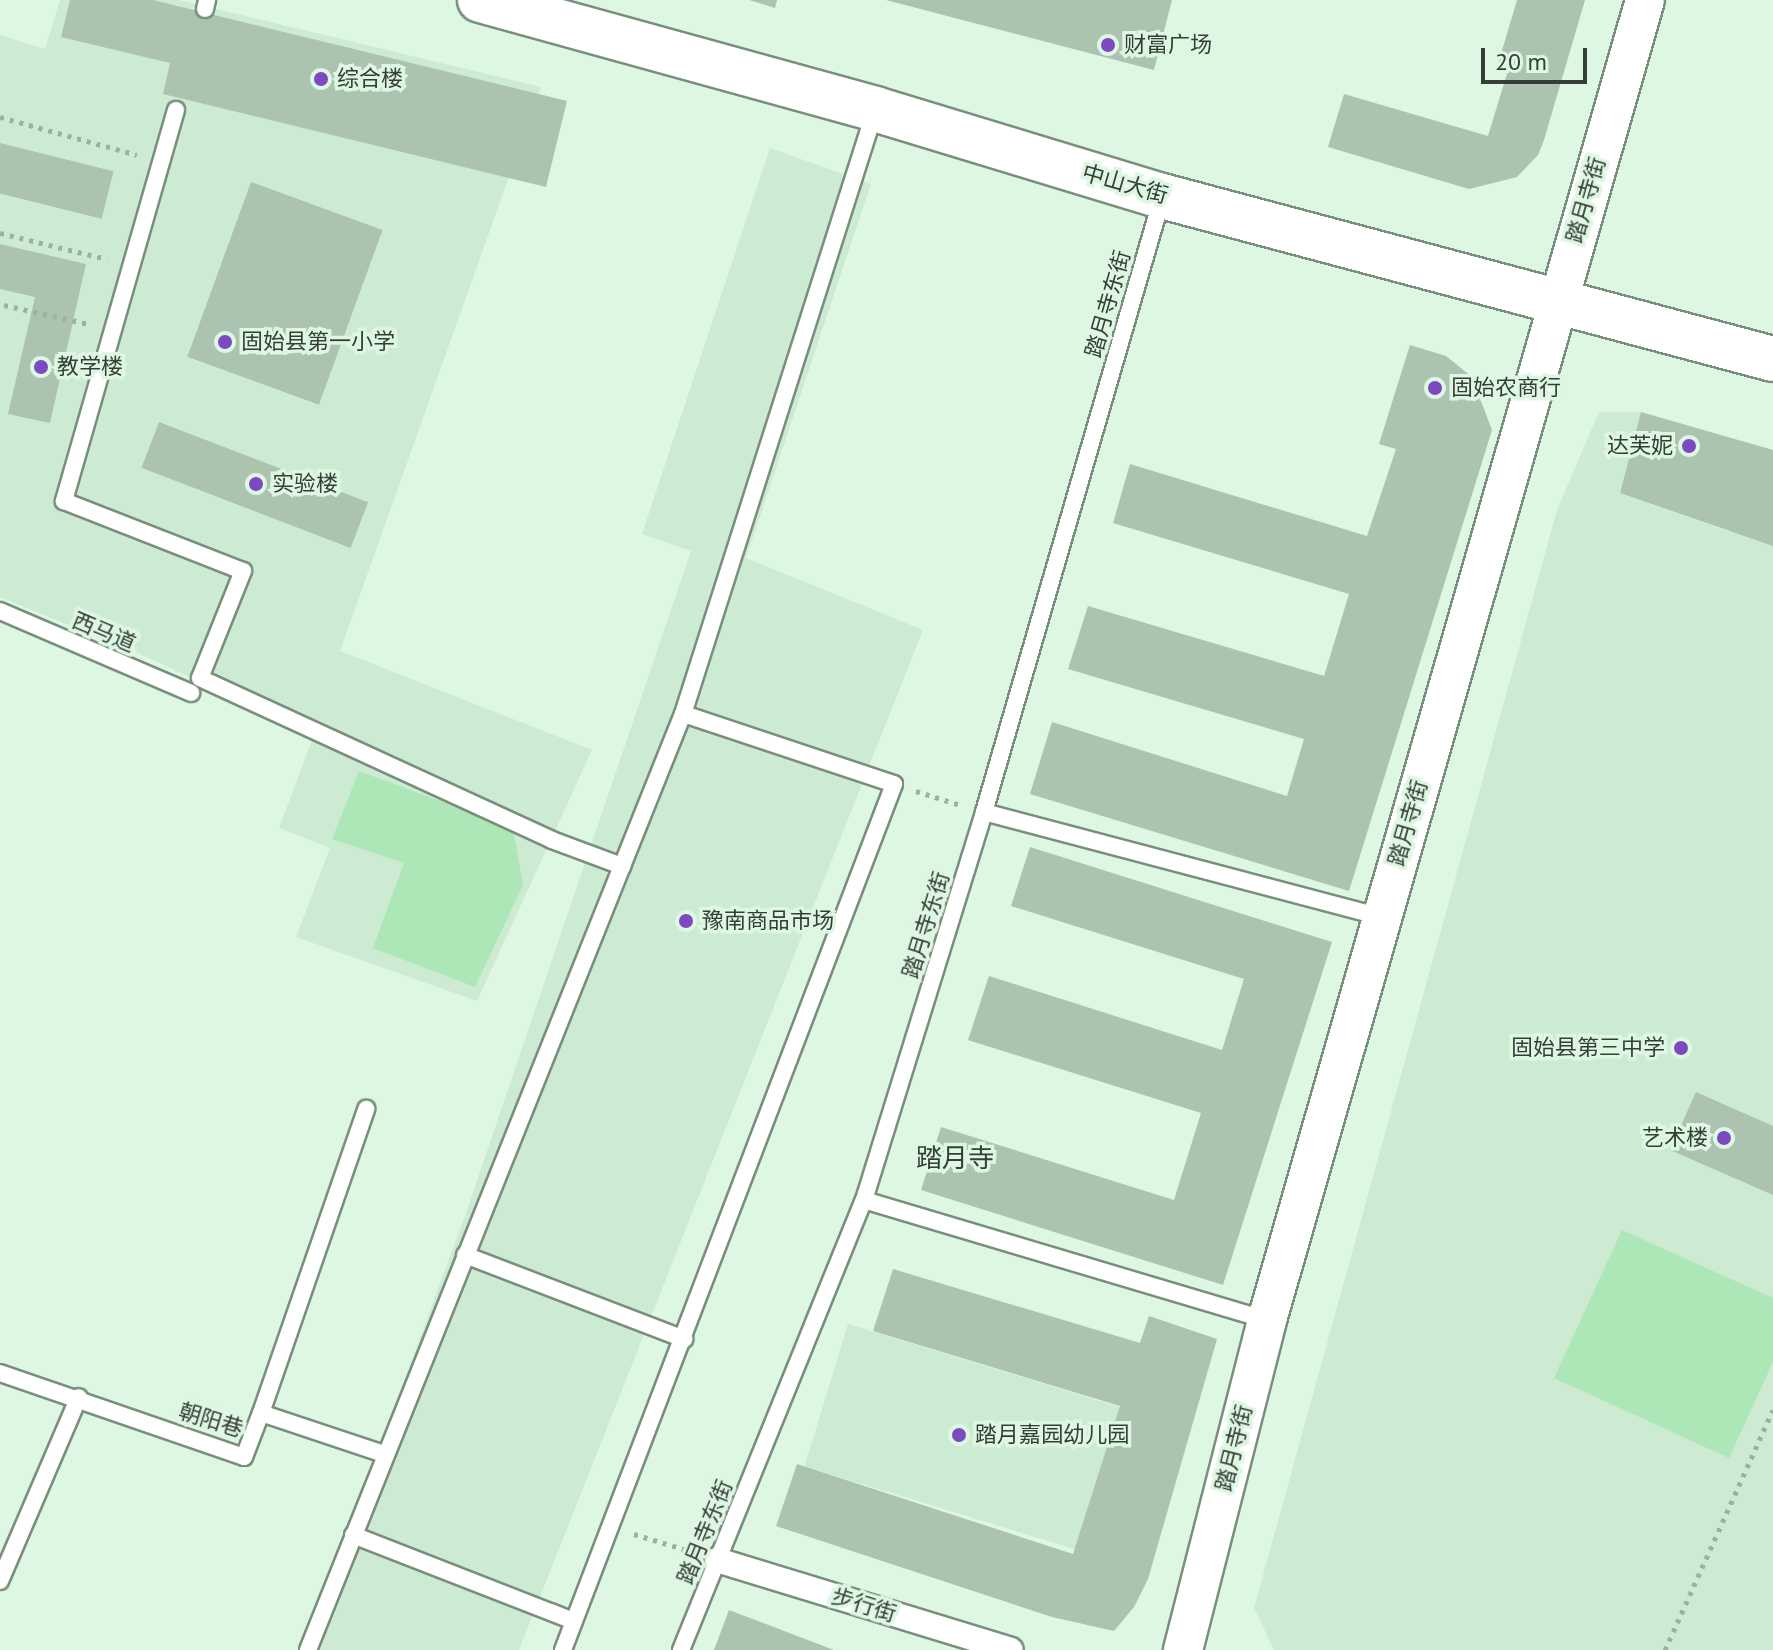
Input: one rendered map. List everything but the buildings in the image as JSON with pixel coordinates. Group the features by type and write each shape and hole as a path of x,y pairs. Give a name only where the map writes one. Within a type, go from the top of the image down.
{"main road":[{"name":"中山大街","path":"480,0 875,109 1162,196 1773,359"}],"street":[{"name":"踏月寺街","path":"1183,1650 1267,1320 1645,0"},
{"name":"步行街","path":"717,1560 1011,1650"}],"lane":[{"path":"308,1650 683,714 875,109"},
{"path":"176,110 64,501 243,571 200,678 552,840 622,866"},
{"name":"踏月寺东街","path":"681,1650 864,1200 984,812 1162,196"},
{"name":"西马道","path":"0,611 191,693"},
{"path":"563,1650 613,1527 894,784 683,714"},
{"path":"984,812 1381,917"},
{"path":"261,1413 366,1109"},
{"path":"864,1200 1267,1320"},
{"path":"465,1255 684,1339"},
{"name":"朝阳巷","path":"0,1373 79,1397 244,1457 261,1413 384,1454"},
{"path":"0,1581 79,1397"},
{"path":"353,1535 574,1621"}],"path":[{"path":"0,117 161,162"},
{"path":"0,233 132,265"},
{"path":"4,305 113,329"},
{"path":"894,784 984,812"},
{"path":"1665,1650 1773,1410"},
{"path":"613,1527 717,1560"}],"shaded area":[{"name":"固始县第一小学","path":"60,0 179,0 541,87 340,651 592,750 477,1001 296,937 330,848 279,828 314,735 142,655 0,597 0,35 45,49"},
{"name":"豫南商品市场","path":"770,148 871,184 746,558 923,630 519,1650 305,1650 466,1213 691,551 642,534"},
{"name":"固始县第三中学","path":"1599,412 1641,412 1620,493 1733,533 1754,446 1773,450 1773,1650 1274,1650 1254,1608 1557,510"},
{"name":"踏月嘉园幼儿园","path":"848,1324 1120,1407 1076,1550 804,1466"}],"green space":[{"path":"359,771 513,828 523,885 475,987 373,948 404,863 332,839"},
{"path":"1622,1230 1773,1298 1773,1362 1729,1458 1554,1378"}],"place":[{"name":"财富广场","path":"1108,45"},
{"name":"综合楼","path":"321,79"},
{"name":"固始县第一小学","path":"225,342"},
{"name":"教学楼","path":"41,367"},
{"name":"固始农商行","path":"1435,388"},
{"name":"达芙妮","path":"1689,446"},
{"name":"实验楼","path":"256,484"},
{"name":"豫南商品市场","path":"686,921"},
{"name":"固始县第三中学","path":"1681,1048"},
{"name":"艺术楼","path":"1724,1138"},
{"name":"踏月嘉园幼儿园","path":"959,1435"}],"district":[{"name":"踏月寺","path":"955,1158"}]}
